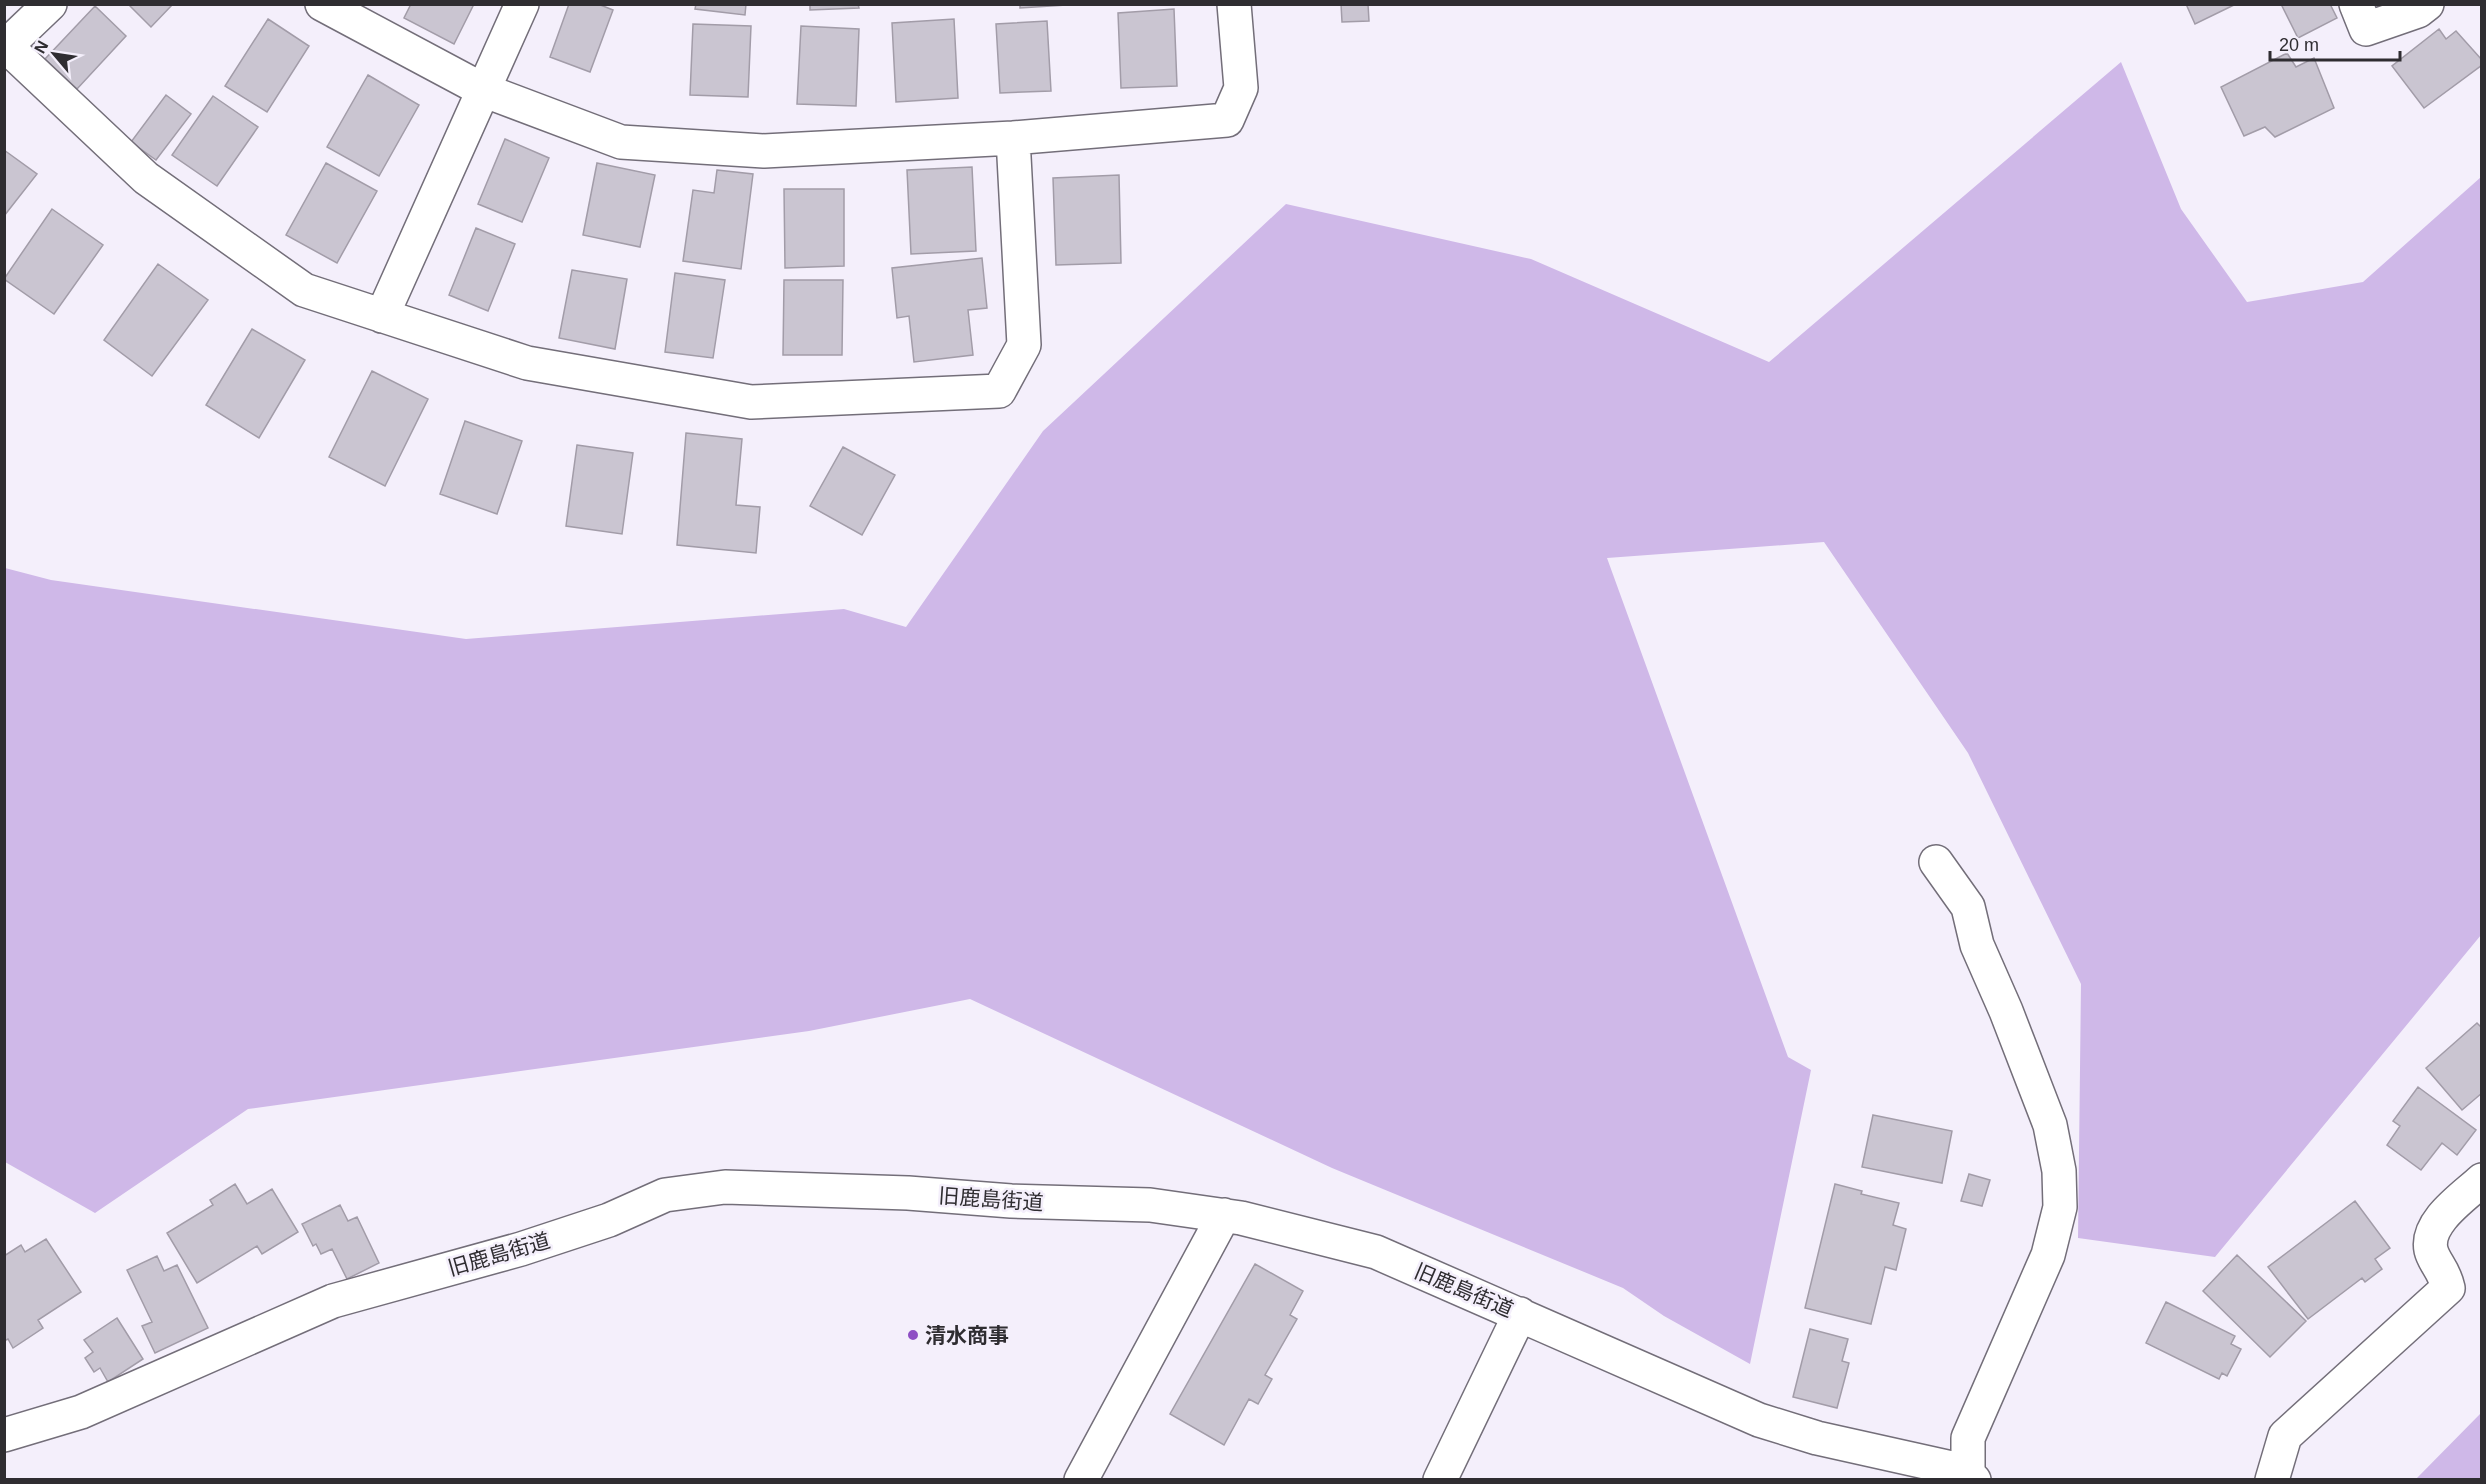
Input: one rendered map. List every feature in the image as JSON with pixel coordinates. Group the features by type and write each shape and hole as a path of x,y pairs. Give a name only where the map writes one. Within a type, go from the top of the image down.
{"street":[{"path":"50,4 6,46 146,178 304,290 527,363 751,402 999,391 1024,345 1013,138"},
{"path":"322,4 483,90 621,142 764,151 1013,138 1227,120 1241,88 1234,4"},
{"path":"382,316 522,4"},
{"path":"2356,4 2366,29 2418,11 2427,4"},
{"path":"1936,862 1968,907 1977,945 2006,1011 2050,1125 2059,1171 2060,1207 2048,1255 1968,1438 1971,1478"},
{"path":"2272,1479 2285,1436 2448,1288 2445,1272 2431,1251 2431,1238 2438,1222 2481,1180"},
{"name":"旧鹿島街道","path":"4,1435 81,1412 333,1301 521,1249 609,1220 665,1195 725,1187 908,1193 1011,1202 1150,1205 1224,1215 1376,1252 1760,1420 1817,1438 1952,1468 1971,1478"},
{"path":"1081,1479 1224,1215"},
{"path":"1440,1479 1520,1314"}],"shaded area":[{"path":"2121,62 2181,209 2247,302 2363,282 2481,177 2481,935 2215,1257 2078,1238 2081,984 1968,753 1824,542 1607,558 1788,1057 1811,1070 1750,1364 1664,1316 1623,1288 1332,1168 970,999 809,1031 248,1109 95,1213 5,1162 5,568 51,580 466,639 844,609 906,627 1043,431 1286,204 1531,259 1769,362"},
{"path":"2481,1413 2481,1479 2416,1479"}],"building":[{"path":"128,4 173,4 151,27"},
{"path":"411,4 474,4 454,44 404,18"},
{"path":"569,4 598,4 613,10 590,72 550,57"},
{"path":"696,4 746,4 745,15 695,9"},
{"path":"810,4 858,4 859,8 810,10"},
{"path":"1020,4 1066,4 1066,5 1020,8"},
{"path":"1341,4 1368,4 1369,21 1342,22"},
{"path":"2186,4 2236,4 2195,24"},
{"path":"2285,4 2330,4 2337,18 2298,38 2282,6"},
{"path":"95,6 126,36 77,89 45,59"},
{"path":"1174,9 1177,86 1121,88 1118,13"},
{"path":"268,19 309,46 267,112 225,86"},
{"path":"954,19 958,98 896,102 892,23"},
{"path":"1047,21 1051,91 1000,93 996,24"},
{"path":"693,24 751,26 748,97 690,95"},
{"path":"801,26 859,29 856,106 797,104"},
{"path":"2439,29 2446,39 2456,31 2482,60 2482,65 2424,108 2392,66"},
{"path":"2287,53 2296,67 2314,58 2334,108 2275,137 2265,127 2244,136 2221,87"},
{"path":"368,75 419,105 379,176 327,147"},
{"path":"166,95 191,114 156,160 131,142"},
{"path":"213,96 258,127 217,186 172,155"},
{"path":"505,139 549,158 522,222 478,204"},
{"path":"4,150 37,174 4,216"},
{"path":"326,163 377,191 337,263 286,235"},
{"path":"597,163 655,175 640,247 583,235"},
{"path":"972,167 976,251 911,254 907,170"},
{"path":"717,170 753,174 741,269 683,261 693,190 714,193"},
{"path":"1119,175 1121,263 1056,265 1053,178"},
{"path":"784,189 844,189 844,266 785,268"},
{"path":"52,209 103,245 54,314 4,279"},
{"path":"476,228 515,244 488,311 449,295"},
{"path":"982,258 987,308 968,310 973,355 914,362 909,316 897,318 892,268"},
{"path":"158,264 208,300 152,376 104,340"},
{"path":"572,270 627,279 615,349 559,338"},
{"path":"675,273 725,280 713,358 665,352"},
{"path":"784,280 843,280 842,355 783,355"},
{"path":"252,329 305,360 259,438 206,405"},
{"path":"372,371 428,399 385,486 329,457"},
{"path":"465,421 522,441 497,514 440,494"},
{"path":"686,433 742,439 736,505 760,507 756,553 677,545"},
{"path":"577,445 633,453 622,534 566,526"},
{"path":"843,447 895,475 862,535 810,506"},
{"path":"2477,1023 2482,1028 2482,1093 2462,1110 2426,1068"},
{"path":"2418,1087 2476,1130 2457,1155 2442,1143 2421,1170 2387,1145 2400,1126 2393,1121"},
{"path":"1873,1115 1952,1131 1942,1183 1862,1167"},
{"path":"1969,1174 1990,1180 1982,1206 1961,1201"},
{"path":"235,1184 247,1204 272,1189 298,1232 262,1254 257,1246 197,1283 167,1233 213,1205 210,1200"},
{"path":"1835,1184 1862,1191 1861,1194 1899,1203 1893,1225 1906,1229 1896,1270 1885,1267 1871,1324 1805,1308"},
{"path":"2355,1201 2390,1248 2375,1259 2382,1269 2365,1282 2362,1278 2308,1319 2268,1267"},
{"path":"340,1205 348,1221 357,1217 379,1263 347,1279 332,1249 321,1254 316,1244 313,1246 302,1224"},
{"path":"46,1239 81,1292 38,1320 43,1328 13,1348 8,1339 4,1341 4,1256 21,1245 25,1252"},
{"path":"2237,1255 2306,1321 2270,1357 2203,1291"},
{"path":"157,1256 164,1271 177,1265 208,1328 155,1353 142,1326 152,1322 127,1270"},
{"path":"1255,1264 1303,1291 1290,1315 1297,1319 1265,1375 1272,1379 1258,1404 1249,1399 1224,1445 1170,1414"},
{"path":"2166,1302 2235,1336 2231,1344 2241,1349 2227,1376 2222,1373 2219,1379 2146,1343"},
{"path":"117,1318 143,1359 108,1382 100,1368 94,1372 85,1358 93,1352 84,1340"},
{"path":"1810,1329 1848,1339 1842,1361 1849,1363 1837,1408 1793,1397"}],"place":[{"name":"清水商事","path":"913,1335"}]}
